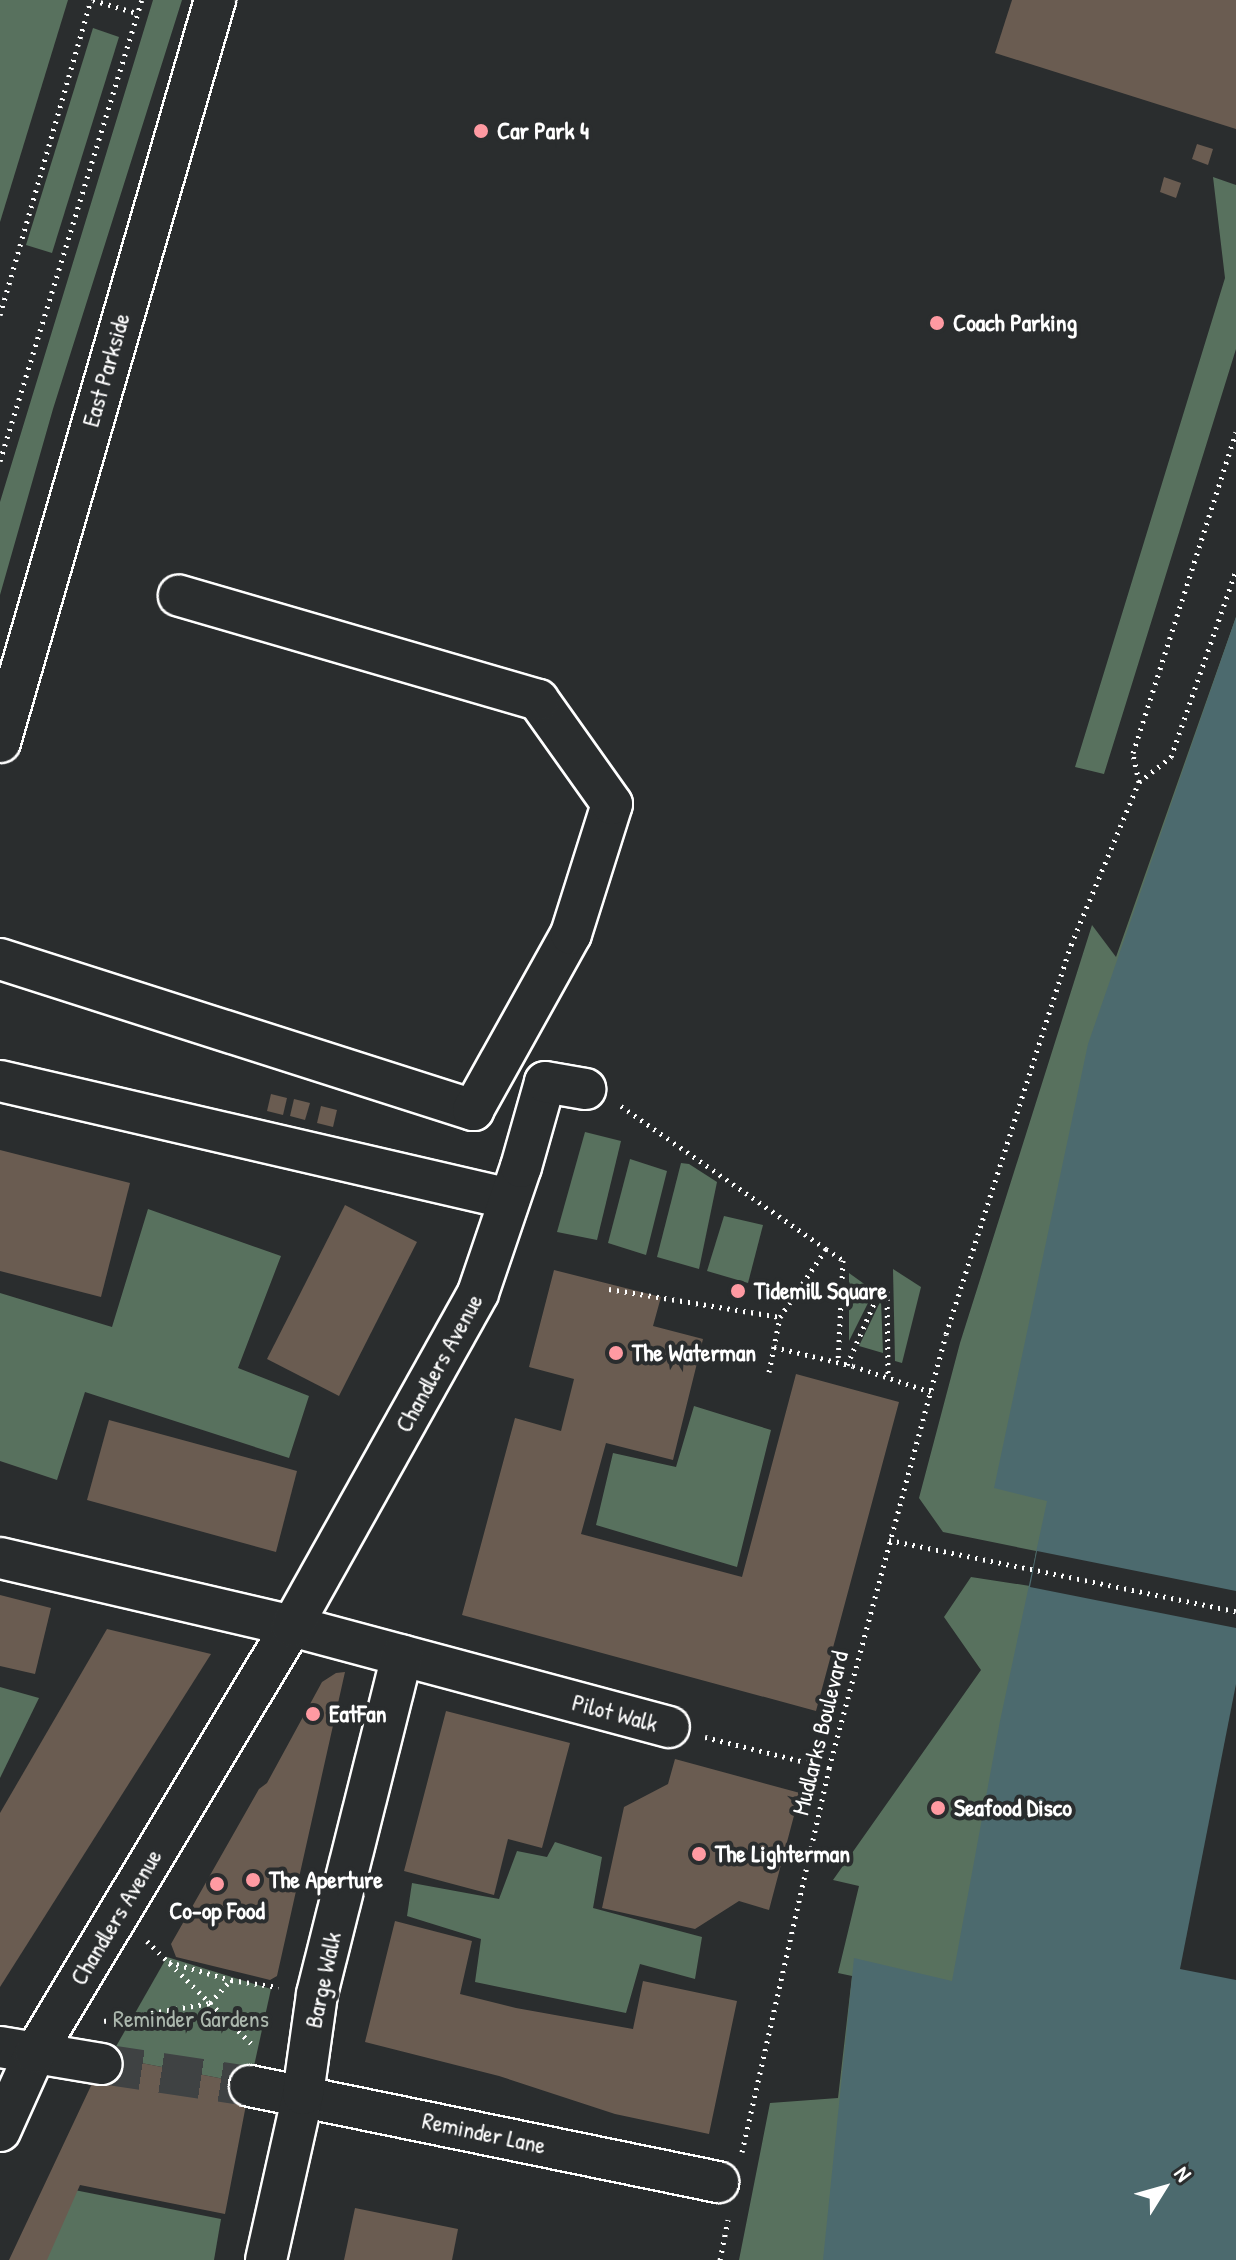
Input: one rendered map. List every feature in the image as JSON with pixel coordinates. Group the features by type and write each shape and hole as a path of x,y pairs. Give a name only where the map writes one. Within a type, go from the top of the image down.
{"street":[{"name":"East Parkside","path":"0,742 215,0"},
{"path":"0,959 473,1110 571,934 612,804 538,700 179,596"},
{"path":"0,1081 510,1199"},
{"name":"Chandlers Avenue","path":"0,2131 27,2044 118,1912 292,1626 478,1293 545,1082 585,1089"},
{"path":"0,1558 292,1626 402,1656"},
{"name":"Pilot Walk","path":"402,1656 669,1727"},
{"name":"Barge Walk","path":"266,2260 303,2094 317,1994 402,1656"},
{"path":"27,2044 102,2064"},
{"name":"Reminder Lane","path":"250,2086 303,2094 718,2182"}],"path":[{"path":"0,315 92,0 137,13"},
{"path":"0,461 142,0"},
{"path":"1236,432 1133,753 1139,782 1171,757 1236,570"},
{"name":"Mudlarks Boulevard","path":"744,2143 829,1768 946,1334 1071,945 1139,782"},
{"path":"585,1089 600,1092 843,1260 838,1362"},
{"path":"769,1372 780,1317 826,1249"},
{"path":"609,1289 780,1317"},
{"path":"847,1365 880,1290 887,1291 888,1378"},
{"path":"774,1347 838,1362 931,1392"},
{"path":"889,1540 1236,1611"},
{"name":"Pilot Walk","path":"669,1727 829,1768"},
{"path":"118,1912 303,2094"},
{"path":"168,1961 231,1980 317,1994"},
{"path":"27,2044 210,2003 231,1980"},
{"path":"720,2260 727,2224"}],"green space":[{"path":"0,0 68,0 0,222"},
{"path":"153,0 182,0 53,409 0,595 0,502"},
{"path":"93,28 119,37 52,253 26,245"},
{"path":"1213,177 1236,185 1236,349 1104,774 1075,767 1225,278"},
{"path":"1236,617 1236,1923 1214,2260 739,2260 770,2103 838,2098 852,1976 838,1973 859,1886 833,1880 981,1670 944,1617 971,1577 1030,1586 1036,1551 943,1532 919,1498 960,1343 1092,925 1116,957"},
{"path":"585,1132 621,1141 597,1240 557,1232"},
{"path":"630,1159 667,1171 646,1255 608,1243"},
{"path":"681,1163 689,1164 717,1182 699,1269 657,1257"},
{"path":"148,1209 281,1256 238,1368 309,1396 289,1458 85,1392 57,1480 0,1461 0,1293 112,1327"},
{"path":"724,1216 763,1225 748,1283 707,1271"},
{"path":"893,1269 921,1287 902,1363 895,1361"},
{"path":"849,1273 874,1291 849,1341"},
{"path":"881,1300 883,1353 859,1346"},
{"path":"694,1406 771,1430 737,1567 596,1525 613,1453 676,1467"},
{"path":"0,1687 39,1698 0,1778"},
{"path":"555,1842 602,1857 593,1908 702,1937 695,1979 640,1964 626,2013 475,1982 481,1939 407,1916 412,1883 499,1899 517,1851 547,1857"},
{"name":"Reminder Gardens","path":"167,1957 271,1989 250,2084 110,2057"},
{"path":"49,2185 221,2219 214,2260 16,2260"}],"water":[{"path":"1236,617 1236,2260 823,2260 854,1958 952,1981 1000,1721 1047,1501 994,1488 1088,1044"}],"pier":[{"path":"1037,1551 1236,1591 1236,1628 1030,1587"},
{"path":"1236,1684 1236,1980 1180,1969"}],"building":[{"path":"1012,0 1236,0 1236,129 995,53"},
{"path":"1197,144 1213,149 1208,165 1192,159"},
{"path":"1164,177 1181,183 1176,198 1160,192"},
{"path":"271,1094 287,1098 283,1115 267,1111"},
{"path":"294,1099 310,1103 305,1120 290,1116"},
{"path":"321,1106 337,1110 333,1127 317,1123"},
{"path":"0,1150 130,1183 101,1297 0,1271"},
{"path":"345,1205 417,1242 339,1396 267,1359"},
{"path":"554,1270 661,1297 653,1326 703,1339 673,1460 606,1443 581,1534 742,1577 796,1374 899,1402 816,1711 462,1615 515,1418 561,1431 574,1379 529,1367"},
{"path":"109,1420 297,1471 276,1552 87,1500"},
{"path":"0,1595 51,1608 35,1674 0,1666"},
{"path":"107,1629 211,1654 0,1987 0,1813"},
{"name":"The Aperture","path":"345,1672 277,1976 270,1980 176,1957 171,1944 259,1789 267,1783 322,1682 336,1673"},
{"path":"446,1711 570,1743 542,1848 508,1839 494,1895 404,1871"},
{"name":"The Lighterman","path":"675,1759 800,1793 769,1910 739,1901 695,1929 602,1908 624,1807 668,1784"},
{"path":"395,1921 472,1941 460,1994 516,2008 633,2029 643,1981 737,2001 709,2134 615,2114 499,2076 365,2042"},
{"path":"105,2056 250,2084 225,2214 80,2185 47,2260 9,2260"},
{"path":"355,2208 458,2229 452,2260 344,2260"}],"tunnel":[{"path":"102,2064 250,2086"}],"place":[{"name":"Car Park 4","path":"481,131"},
{"name":"Coach Parking","path":"937,323"},
{"name":"Tidemill Square","path":"738,1291"},
{"name":"The Waterman","path":"616,1353"},
{"name":"EatFan","path":"313,1714"},
{"name":"Seafood Disco","path":"938,1808"},
{"name":"The Lighterman","path":"699,1854"},
{"name":"The Aperture","path":"253,1880"},
{"name":"Co-op Food","path":"217,1884"}]}
